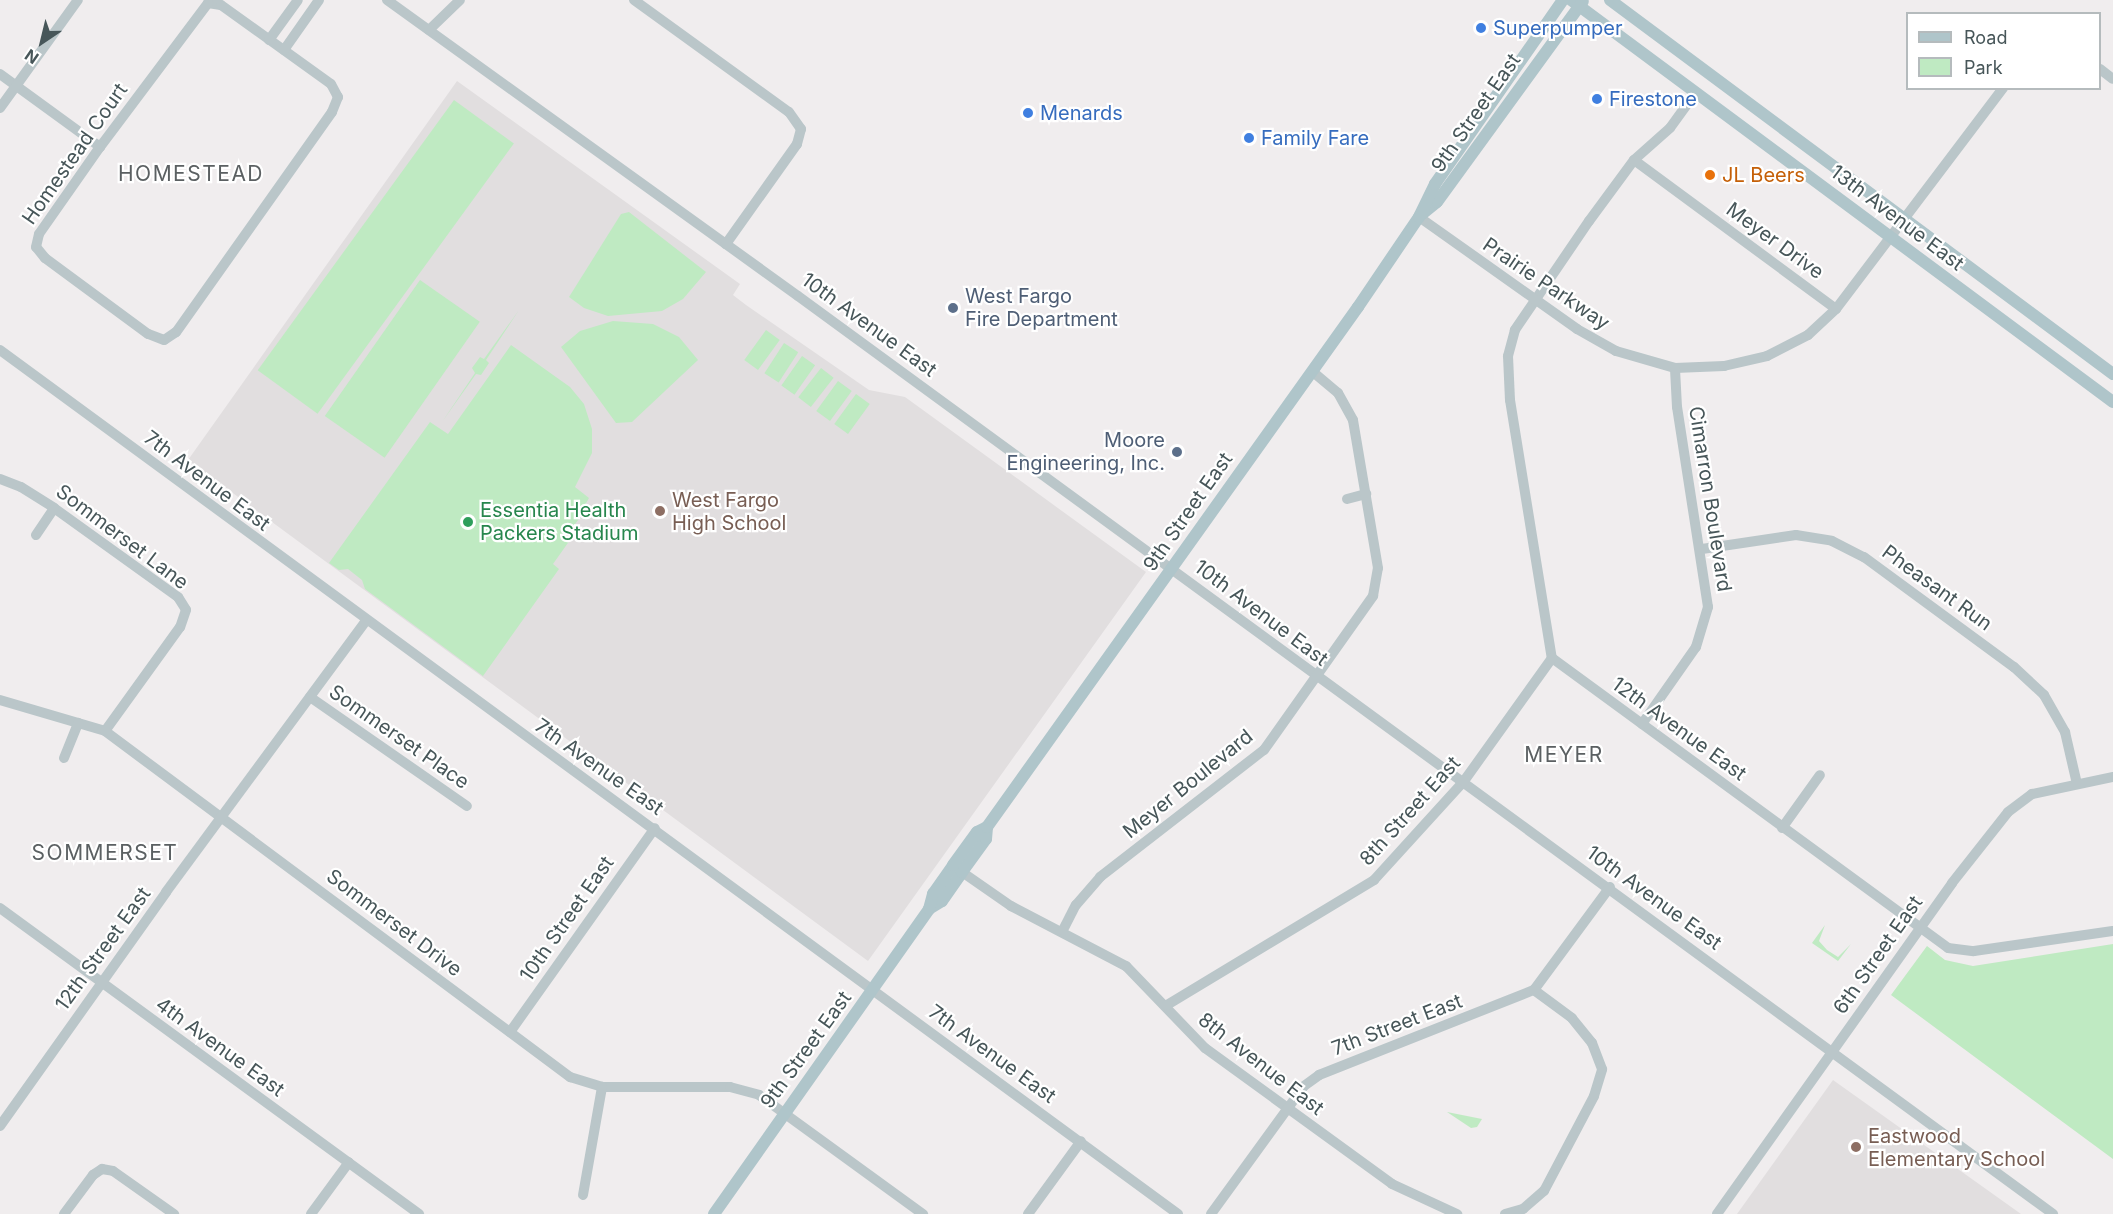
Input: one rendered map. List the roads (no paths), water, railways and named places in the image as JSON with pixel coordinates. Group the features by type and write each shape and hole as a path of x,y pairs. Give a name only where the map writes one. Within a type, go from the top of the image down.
{"main road":[{"name":"9th Street East","path":"714,1214 874,990 929,909 933,894 953,864 977,832 987,827 1312,371 1419,217 1435,184 1563,0"},
{"name":"13th Avenue East","path":"1610,0 2113,374"},
{"name":"9th Street East","path":"1419,217 1437,202 1578,2"},
{"name":"13th Avenue East","path":"1578,2 2113,402"},
{"name":"9th Street East","path":"929,909 942,901 986,839 987,827"}],"street":[{"path":"0,108 78,0"},
{"path":"269,39 298,0"},
{"path":"284,50 319,0"},
{"name":"10th Avenue East","path":"387,0 1610,887 2053,1214"},
{"path":"429,30 460,0"},
{"path":"634,0 789,112 801,129 797,144 726,244"},
{"name":"Homestead Court","path":"208,3 221,5 284,50 331,84 338,97 332,112 176,332 164,340 148,334 45,258 36,247 39,234 100,147 208,3"},
{"path":"2101,70 2113,79"},
{"path":"0,74 100,147"},
{"name":"Prairie Parkway","path":"1419,217 1534,299 1616,351 1675,368 1724,366 1767,356 1808,335 1836,309 2001,90"},
{"path":"1552,658 1508,389 1508,356 1515,330 1534,299 1634,160 1670,128 1696,92"},
{"name":"Meyer Drive","path":"1634,160 1836,309"},
{"name":"7th Avenue East","path":"0,350 366,621 655,828 1178,1214"},
{"name":"Cimarron Boulevard","path":"1642,724 1687,662 1707,622 1702,549 1677,407 1675,368"},
{"name":"Meyer Boulevard","path":"1062,930 1076,905 1100,877 1264,750 1366,611 1377,582 1366,495 1353,420 1347,405 1312,371"},
{"name":"Sommerset Lane","path":"0,479 21,487 54,508 178,597 186,610 180,627 105,731"},
{"path":"1347,499 1366,495"},
{"path":"36,535 54,508"},
{"name":"Pheasant Run","path":"1702,549 1797,535 1832,541 1856,552 2014,667 2044,695 2065,732 2077,784"},
{"name":"12th Street East","path":"0,1126 101,982 366,621"},
{"name":"12th Avenue East","path":"1552,658 1948,948 1974,951 2113,931"},
{"name":"8th Street East","path":"1167,1005 1374,880 1464,781 1552,658"},
{"name":"Sommerset Place","path":"310,697 467,806"},
{"name":"Sommerset Drive","path":"0,700 105,731 570,1077 602,1087 730,1088 759,1095 923,1214"},
{"path":"64,758 78,723"},
{"path":"1782,828 1820,775"},
{"name":"6th Street East","path":"1717,1214 1919,928 2008,812 2032,794 2113,777"},
{"name":"10th Street East","path":"510,1032 655,828"},
{"name":"8th Avenue East","path":"962,872 1011,906 1062,930 1126,966 1167,1005 1205,1048 1392,1184 1437,1208 1457,1214"},
{"path":"1506,1214 1522,1209 1544,1191 1594,1096 1602,1069 1592,1043 1572,1018 1534,990 1610,887"},
{"name":"4th Avenue East","path":"0,908 420,1214"},
{"name":"7th Street East","path":"1211,1214 1286,1108 1304,1086 1318,1075 1534,990"},
{"path":"583,1195 602,1087"},
{"path":"1028,1214 1081,1141"},
{"path":"311,1214 349,1162"},
{"path":"64,1214 93,1175 102,1169 122,1177 174,1214"}],"place":[{"name":"Superpumper","path":"1481,28"},
{"name":"Firestone","path":"1597,99"},
{"name":"Menards","path":"1028,113"},
{"name":"Family Fare","path":"1249,138"},
{"name":"JL Beers","path":"1710,175"},
{"name":"West Fargo Fire Department","path":"953,308"},
{"name":"Moore Engineering, Inc.","path":"1177,452"},
{"name":"West Fargo High School","path":"660,511"},
{"name":"Essentia Health Packers Stadium","path":"468,522"},
{"name":"Eastwood Elementary School","path":"1856,1147"}],"district":[{"name":"HOMESTEAD","path":"191,174"},
{"name":"MEYER","path":"1564,755"},
{"name":"SOMMERSET","path":"105,853"}]}
